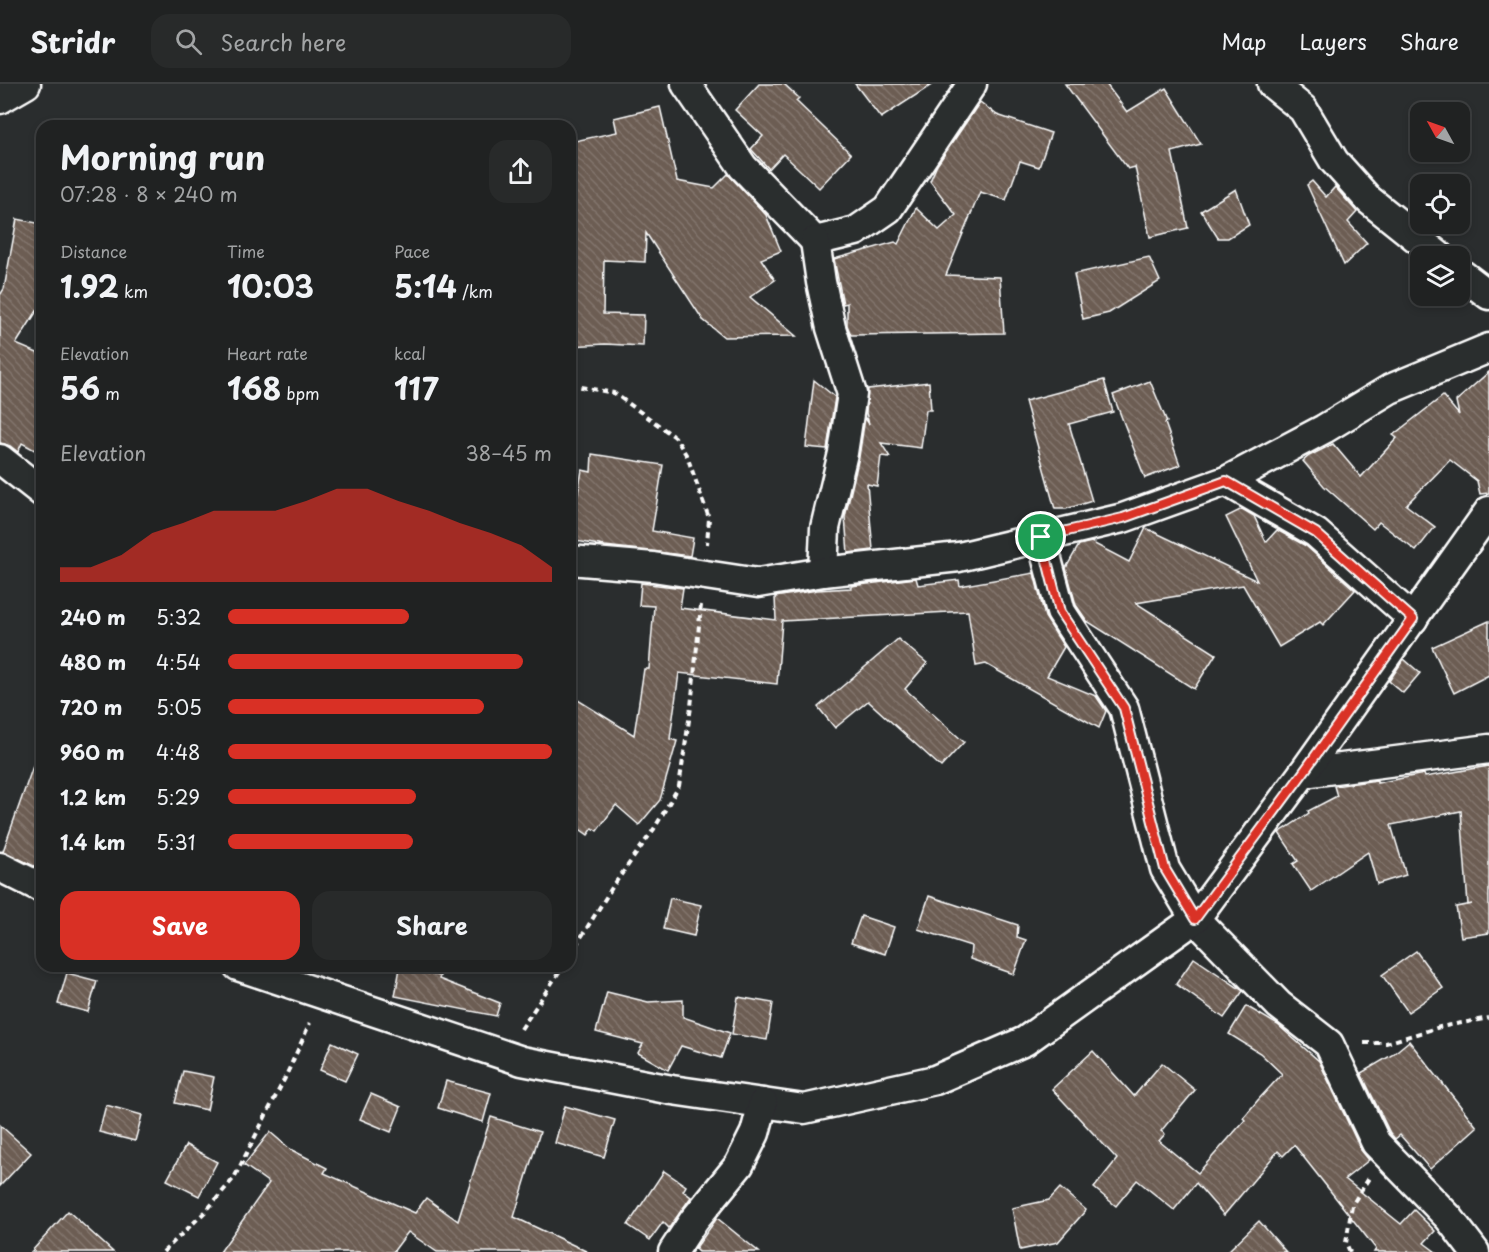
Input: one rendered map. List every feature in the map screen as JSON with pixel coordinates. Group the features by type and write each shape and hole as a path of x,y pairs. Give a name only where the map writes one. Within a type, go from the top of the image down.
{"street":[{"path":"0,99 26,84"},
{"path":"686,84 743,167 816,241 821,282 831,328 852,394 843,453 825,528 823,572"},
{"path":"816,241 856,231 888,209 972,84"},
{"path":"1272,84 1303,109 1334,161 1369,200 1426,246"},
{"path":"1470,281 1489,295"},
{"path":"576,561 653,567 758,583 823,572 958,557 1123,518 1226,481 1324,429 1390,389 1489,348"},
{"path":"0,459 36,487"},
{"path":"1226,481 1316,533 1413,619"},
{"path":"256,972 522,1061 672,1090 804,1109 935,1080 1025,1041 1195,919 1303,773 1489,511"},
{"path":"1041,537 1060,612 1124,708 1165,869 1195,919 1279,1005 1329,1044 1376,1143 1449,1218 1475,1252"},
{"path":"1303,773 1489,749"},
{"path":"0,867 36,885"},
{"path":"673,1252 694,1220 739,1165 755,1133 763,1103"}],"path":[{"path":"576,386 614,393 675,437 687,456 710,518 691,707 679,786 654,829 613,886 576,945"},
{"path":"504,1055 559,972"},
{"path":"164,1252 206,1211 234,1178 285,1078 322,994"},
{"path":"1329,1044 1386,1043 1440,1027 1489,1018"},
{"path":"1350,1252 1346,1243 1352,1205 1375,1168 1376,1143"}],"building":[{"path":"759,84 784,84 799,98 796,101 851,154 819,188 783,154 769,169 751,149 763,136 735,110"},
{"path":"855,84 933,84 881,118"},
{"path":"1065,84 1106,84 1127,112 1166,88 1201,144 1172,152 1188,228 1150,237 1135,167 1128,169"},
{"path":"980,102 997,115 1051,133 1039,167 1020,161 1006,200 980,192 946,275 1000,277 1004,333 851,335 847,325 847,303 843,304 834,259 895,242 898,244 916,208 939,230 956,215 930,181 937,165"},
{"path":"660,107 677,181 714,188 728,174 766,215 781,251 761,259 775,280 750,297 796,336 724,337 703,320 646,233 645,262 604,260 603,314 644,315 643,346 605,344 576,346 576,141 617,132 614,118"},
{"path":"1312,181 1326,197 1335,187 1357,212 1348,222 1367,243 1344,265 1307,185"},
{"path":"1236,189 1249,225 1228,238 1218,238 1201,211"},
{"path":"17,219 36,223 36,312 16,344 36,352 36,451 22,443 18,452 0,443 0,295 4,289"},
{"path":"1149,257 1160,281 1109,313 1083,319 1074,274"},
{"path":"1489,372 1489,493 1480,494 1477,481 1450,460 1406,505 1435,527 1416,551 1379,522 1373,529 1324,486 1303,461 1333,444 1361,477 1397,438 1393,435 1443,396 1459,415 1456,401"},
{"path":"814,380 835,397 827,449 806,447"},
{"path":"1104,380 1113,412 1069,424 1092,501 1066,509 1055,509 1025,401"},
{"path":"1150,381 1167,422 1165,423 1180,465 1145,478 1113,395"},
{"path":"929,382 931,410 926,410 921,448 881,443 890,457 881,456 877,486 867,484 873,550 848,553 845,517 859,457 865,418 869,424 866,413 868,389"},
{"path":"592,454 663,465 652,531 693,538 690,556 576,541 576,505 582,470 591,472"},
{"path":"1242,509 1254,516 1266,542 1277,530 1306,546 1355,590 1323,625 1320,622 1279,647 1243,585 1136,603 1216,654 1194,689 1087,621 1076,605 1066,568 1079,545 1091,542 1129,562 1146,528 1257,581 1226,517"},
{"path":"1034,573 1045,617 1064,647 1047,676 1096,696 1106,711 1099,728 986,664 976,666 968,611 782,621 777,684 679,673 670,739 677,741 660,800 639,825 616,805 597,831 593,828 588,835 576,826 576,699 634,735 644,669 649,669 654,606 639,605 641,583 683,588 680,608 776,620 775,597 916,578 918,585 959,580 960,586"},
{"path":"1489,621 1489,675 1454,693 1432,647"},
{"path":"898,639 927,663 905,689 964,742 941,767 868,701 835,728 818,707"},
{"path":"1404,659 1420,673 1403,693 1389,681"},
{"path":"36,758 36,867 3,851"},
{"path":"1489,766 1489,933 1461,937 1456,907 1468,905 1461,811 1391,825 1406,875 1377,884 1368,852 1311,891 1293,864 1298,861 1279,833 1309,813 1308,811 1337,796 1334,786 1377,780 1377,783 1424,774 1425,777"},
{"path":"929,896 1018,925 1017,937 1026,940 1014,974 970,959 971,946 918,929"},
{"path":"670,898 701,905 694,936 663,929"},
{"path":"861,916 894,927 885,954 851,943"},
{"path":"1416,951 1443,988 1408,1012 1382,975"},
{"path":"1194,958 1243,991 1224,1018 1176,984"},
{"path":"399,972 420,972 440,976 439,979 500,1003 496,1016 395,996"},
{"path":"67,973 97,981 88,1012 58,1004"},
{"path":"607,992 648,1002 683,1000 683,1017 730,1033 721,1058 681,1046 668,1070 638,1053 643,1044 596,1032"},
{"path":"738,997 773,1003 767,1040 732,1034"},
{"path":"1246,1006 1278,1025 1319,1061 1361,1150 1369,1160 1345,1179 1401,1224 1414,1210 1435,1231 1424,1243 1436,1252 1374,1252 1376,1249 1294,1145 1283,1156 1278,1151 1224,1215 1196,1183 1174,1210 1137,1180 1116,1206 1094,1188 1117,1159 1052,1089 1093,1051 1134,1096 1162,1063 1195,1090 1161,1131 1165,1134 1159,1141 1198,1173 1282,1074 1260,1053 1229,1034"},
{"path":"1409,1041 1477,1127 1430,1169 1400,1135 1395,1139 1390,1133 1361,1073 1392,1055"},
{"path":"332,1042 358,1054 345,1081 320,1070"},
{"path":"183,1071 214,1077 207,1110 175,1103"},
{"path":"446,1081 491,1093 483,1122 438,1108"},
{"path":"371,1094 401,1107 391,1132 360,1119"},
{"path":"106,1105 142,1115 135,1141 99,1132"},
{"path":"565,1106 615,1120 604,1157 555,1143"},
{"path":"491,1117 540,1132 514,1217 588,1252 437,1252 408,1232 393,1252 220,1252 269,1183 244,1165 270,1132 290,1149 327,1168 324,1173 415,1213 426,1198 458,1221"},
{"path":"0,1125 31,1153 0,1186"},
{"path":"186,1145 217,1162 199,1196 167,1180"},
{"path":"664,1171 686,1186 683,1191 691,1197 669,1228 663,1222 650,1240 628,1225"},
{"path":"1060,1188 1086,1210 1058,1242 1020,1250 1012,1208 1049,1200"},
{"path":"68,1211 113,1252 31,1252"},
{"path":"717,1218 759,1252 698,1252 695,1249"},
{"path":"1259,1221 1286,1252 1227,1252"}],"route":[{"path":"1226,481 1316,533 1413,619 1195,919 1165,869 1124,708 1060,612 1041,537 1123,518 1226,481"}]}
